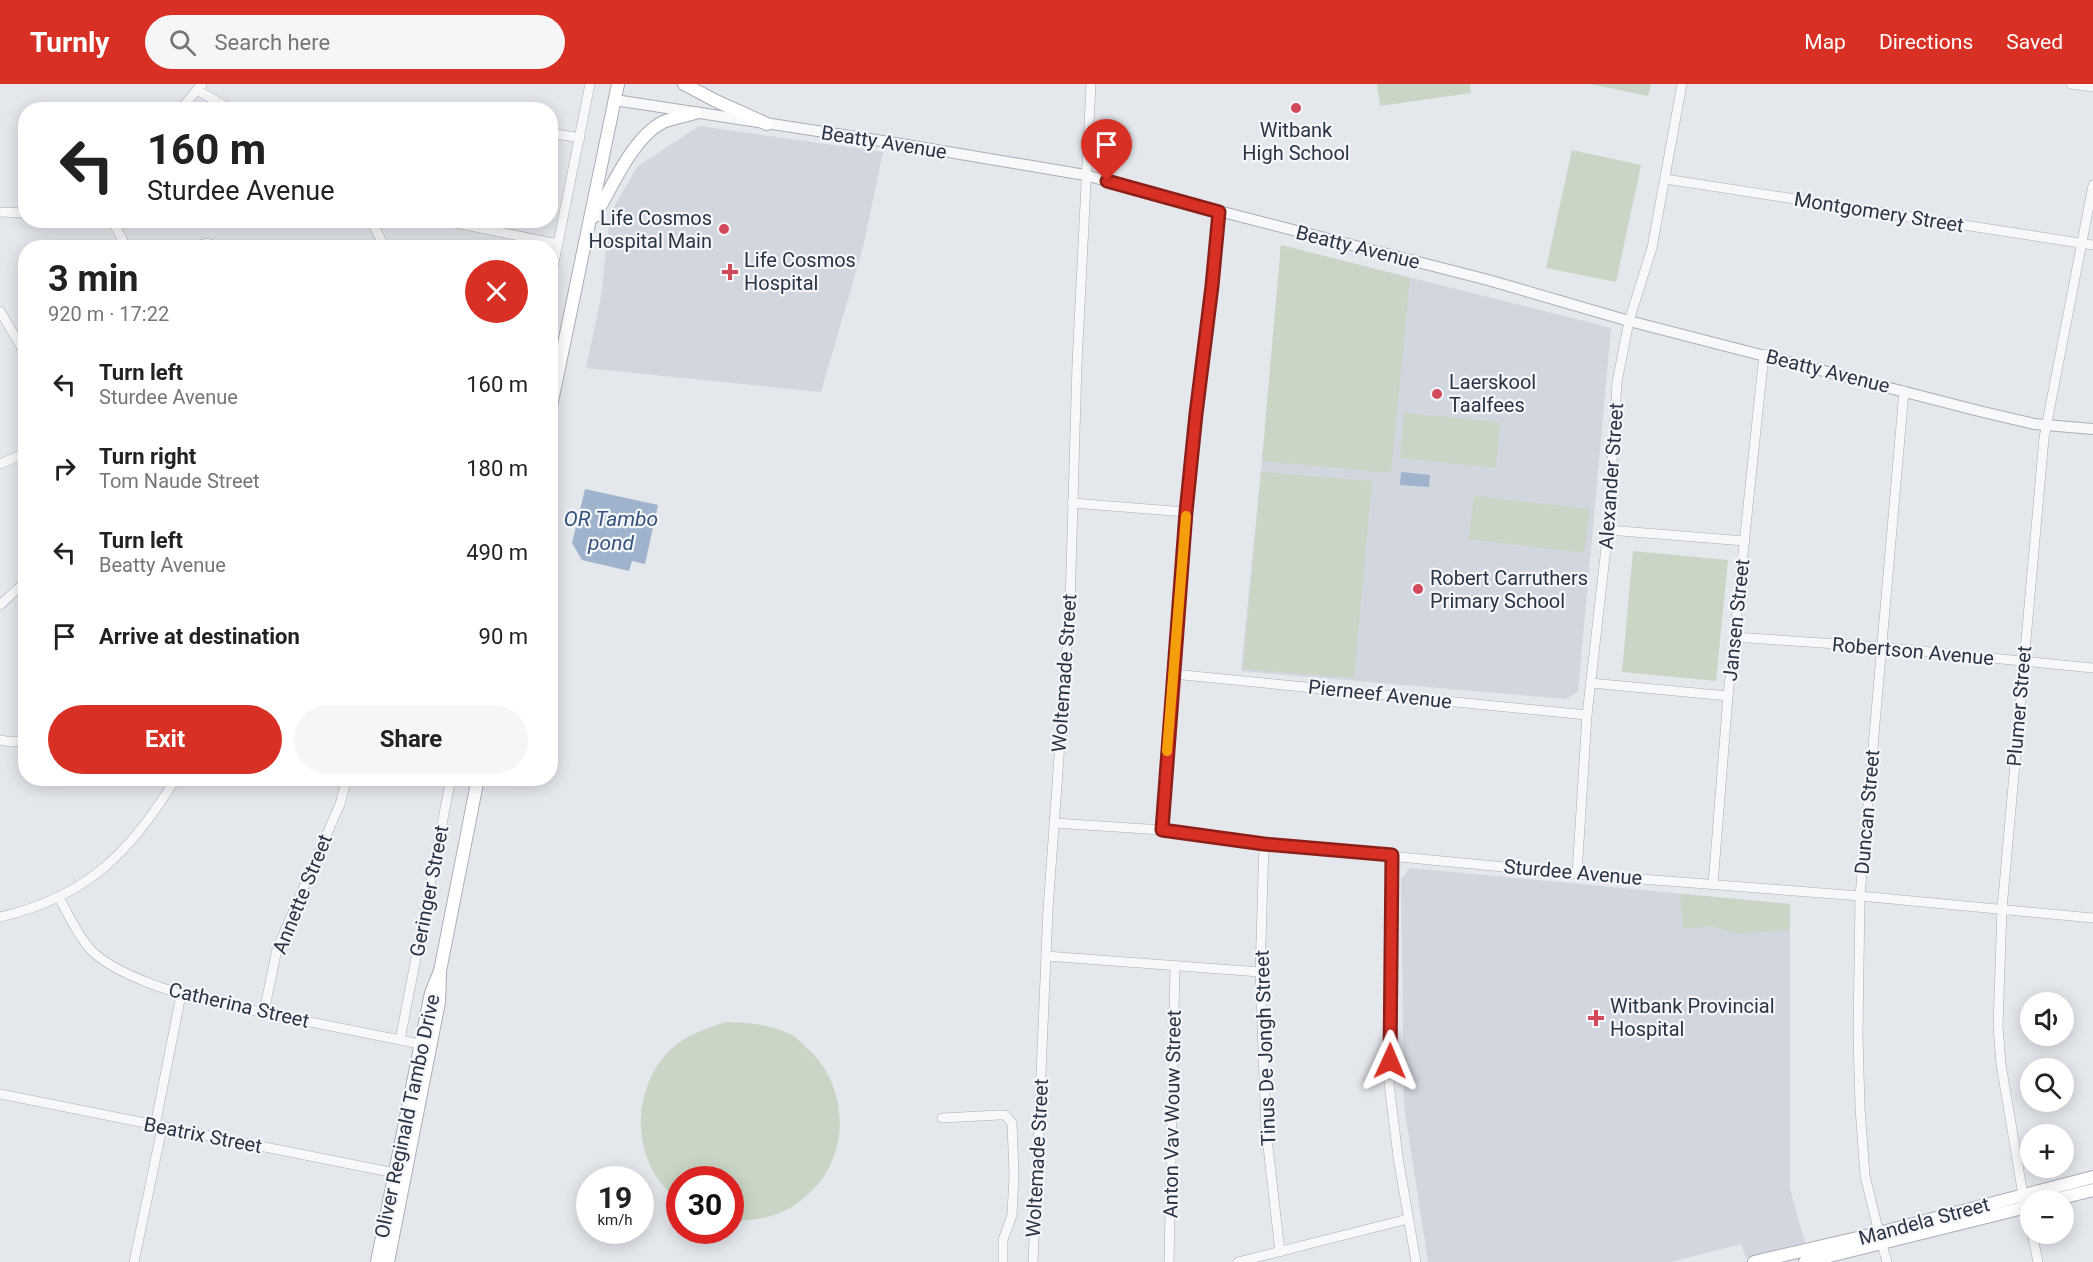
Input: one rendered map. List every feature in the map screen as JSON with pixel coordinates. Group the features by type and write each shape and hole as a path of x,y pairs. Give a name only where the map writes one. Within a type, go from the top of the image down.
{"main road":[{"path":"558,374 618,84"},
{"path":"684,84 767,124"},
{"path":"590,225 637,143 648,132 664,122 694,113"},
{"name":"Oliver Reginald Tambo Drive","path":"388,1262 400,1174 425,1045 431,993 440,971 476,786"},
{"name":"Oliver Reginald Tambo Drive","path":"377,1262 400,1174"},
{"name":"Mandela Street","path":"2060,1190 2093,1177"},
{"path":"2074,1195 2093,1190"},
{"name":"Mandela Street","path":"1754,1262 1880,1238 2020,1205"},
{"name":"Mandela Street","path":"1804,1262 1880,1238"}],"street":[{"path":"558,244 590,84"},
{"name":"Woltemade Street","path":"1033,1262 1046,956 1070,605 1085,175 1091,84"},
{"name":"Alexander Street","path":"1576,874 1587,714 1608,530 1617,382 1629,321 1652,248 1682,84"},
{"path":"2071,84 2093,87"},
{"path":"187,102 200,87 221,102"},
{"name":"Beatty Avenue","path":"615,100 1085,175 1219,212 1488,280 1629,321 1979,411 2047,425 2093,429"},
{"path":"558,134 580,138"},
{"name":"Montgomery Street","path":"1665,179 2093,245"},
{"name":"Plumer Street","path":"2025,1190 2001,1064 1998,1026 2002,909 2044,438 2093,185"},
{"path":"0,212 18,213"},
{"path":"1162,830 1186,512 1219,212"},
{"path":"480,228 539,240"},
{"path":"1,316 18,343"},
{"name":"Jansen Street","path":"1713,885 1728,696 1764,354"},
{"name":"Duncan Street","path":"1887,1262 1865,1176 1858,1034 1860,896 1904,391"},
{"path":"0,464 18,456"},
{"path":"1072,503 1186,512"},
{"path":"1608,530 1745,541"},
{"path":"0,604 18,588"},
{"name":"Robertson Avenue","path":"1734,637 1881,647 2093,668"},
{"name":"Pierneef Avenue","path":"1173,674 1587,714"},
{"path":"1591,683 1728,696"},
{"path":"0,740 18,742"},
{"path":"0,917 59,898 93,877 124,851 155,813 171,786"},
{"name":"Annette Street","path":"264,1012 277,949 340,804 345,786"},
{"name":"Geringer Street","path":"400,1040 449,786"},
{"name":"Sturdee Avenue","path":"1054,823 1162,830 1264,844 1576,874 1860,896 2093,918"},
{"name":"Tinus De Jongh Street","path":"1264,844 1260,972 1266,1129 1281,1252"},
{"path":"1392,855 1389,1083 1398,1157 1416,1262"},
{"name":"Catherina Street","path":"59,898 76,930 96,955 123,971 180,995 425,1045"},
{"path":"1046,956 1260,972"},
{"name":"Anton Vav Wouw Street","path":"1169,1262 1175,966"},
{"path":"134,1262 180,995"},
{"name":"Beatrix Street","path":"0,1094 400,1174"},
{"path":"942,1118 1005,1115 1012,1123 1014,1174 1012,1215 1004,1240 1003,1262"},
{"path":"1238,1262 1408,1219"},
{"name":"Plumer Street","path":"2034,1244 2038,1262"}],"shaded area":[{"name":"Life Cosmos Hospital","path":"699,126 883,152 863,247 821,392 586,368 601,297 610,214 637,167"},
{"path":"1281,245 1611,328 1578,692 1566,699 1241,671"},
{"name":"Witbank Provincial Hospital","path":"1410,868 1790,904 1790,1189 1805,1243 1746,1258 1741,1244 1671,1262 1428,1262 1404,1106 1401,879"}],"green space":[{"path":"1377,84 1470,84 1471,93 1380,106"},
{"path":"1590,84 1651,84 1648,96"},
{"path":"1572,150 1641,165 1616,282 1546,268"},
{"path":"1281,245 1410,278 1391,473 1262,461"},
{"path":"1404,413 1500,422 1496,468 1400,458"},
{"path":"1261,472 1372,481 1354,678 1243,669"},
{"path":"1474,496 1590,509 1584,553 1469,539"},
{"path":"1633,551 1728,560 1716,681 1622,672"},
{"path":"1680,894 1790,904 1789,930 1737,934 1711,926 1683,929"},
{"path":"726,1022 768,1026 784,1031 794,1036 821,1063 831,1081 840,1122 838,1142 832,1162 821,1180 791,1208 767,1217 744,1220 744,1166 666,1166 666,1189 654,1171 654,1166 651,1166 644,1149 641,1128 642,1107 647,1087 656,1068 669,1051 675,1045 703,1030"}],"water":[{"path":"1401,472 1430,475 1429,487 1400,485"},
{"name":"OR Tambo pond","path":"585,489 658,505 645,564 632,561 629,571 582,560 572,543"}],"slow traffic":[{"path":"1167,751 1186,516"}],"place":[{"name":"Witbank High School","path":"1296,108"},
{"name":"Life Cosmos Hospital Main","path":"724,229"},
{"name":"Life Cosmos Hospital","path":"730,272"},
{"name":"Laerskool Taalfees","path":"1437,394"},
{"name":"Robert Carruthers Primary School","path":"1418,589"},
{"name":"Witbank Provincial Hospital","path":"1596,1018"}],"route":[{"path":"1107,181 1219,212 1186,512 1162,830 1264,844 1392,855 1390,1061"}]}
